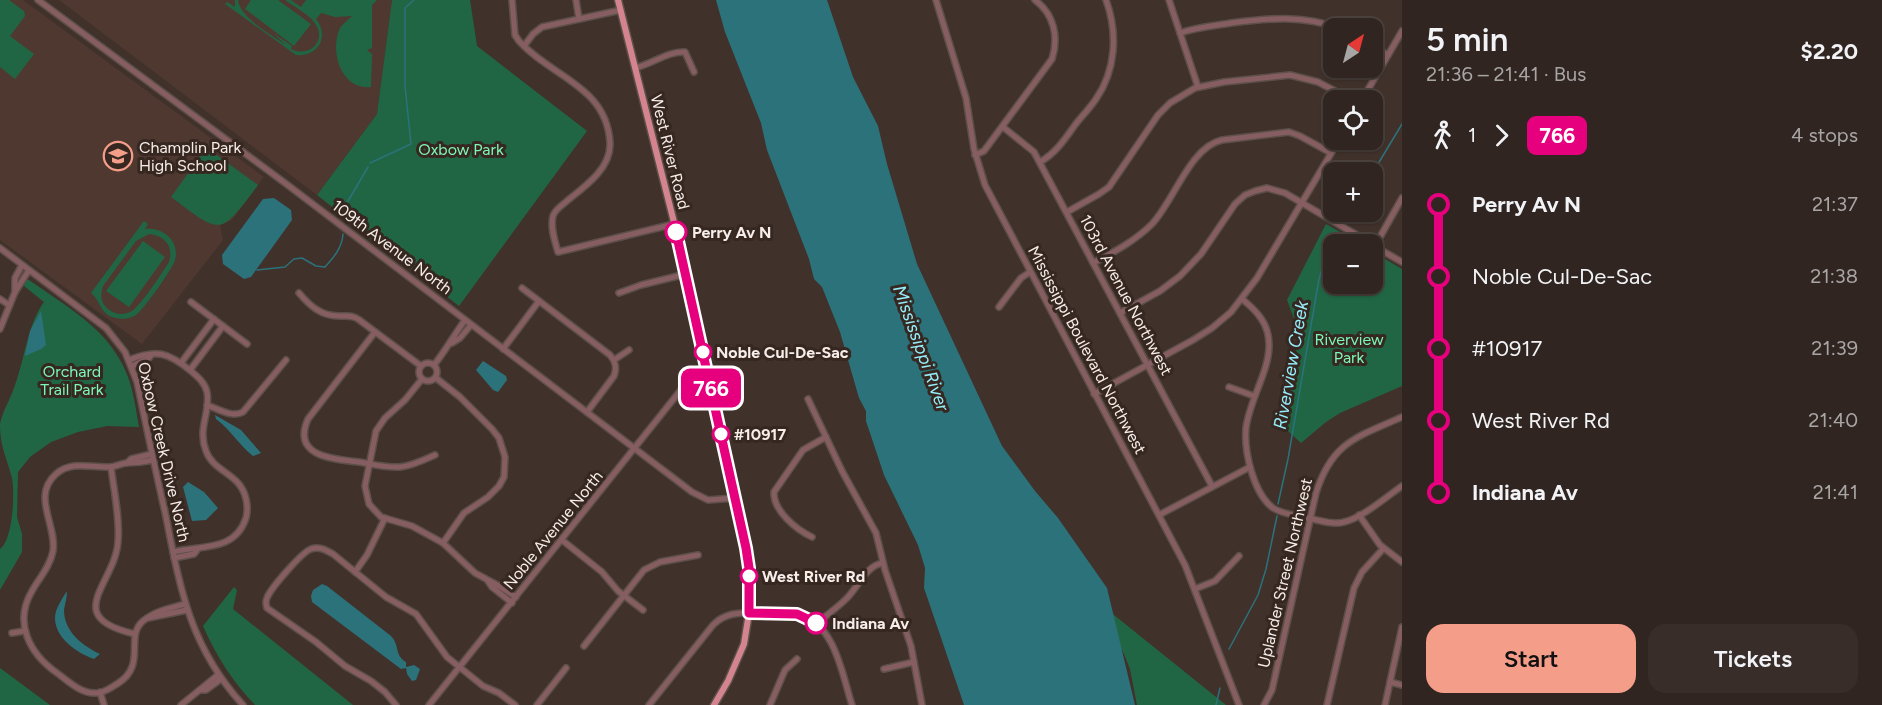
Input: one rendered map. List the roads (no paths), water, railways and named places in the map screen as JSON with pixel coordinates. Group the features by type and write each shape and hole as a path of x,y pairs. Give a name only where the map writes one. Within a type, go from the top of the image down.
{"main road":[{"name":"West River Road","path":"618,0 686,274 748,557 747,632 739,658 714,705"}],"street":[{"name":"109th Avenue North","path":"38,0 276,176 700,497 715,501 735,498"},
{"path":"512,0 511,12 515,35 524,46 591,97 604,115 609,132 610,149 605,164 590,182 553,214 552,223 558,252 674,224"},
{"path":"576,0 579,19"},
{"name":"Mississippi Boulevard Northwest","path":"936,0 966,98 975,155 985,186 1185,565 1239,705"},
{"path":"975,155 984,151 1003,127 1047,68 1055,49 1053,22 1035,0"},
{"path":"1040,162 1053,154 1097,98 1105,82 1114,43 1112,21 1106,0"},
{"path":"1169,0 1198,87"},
{"path":"524,46 542,27 621,10"},
{"path":"1180,33 1199,28 1282,18 1323,24"},
{"path":"1368,90 1402,31"},
{"path":"635,68 670,54 685,52 694,72"},
{"path":"1383,52 1388,55"},
{"path":"1067,212 1106,189 1158,115 1177,98 1198,87 1218,82 1290,75 1318,82 1333,90"},
{"name":"103rd Avenue Northwest","path":"1003,127 1032,149 1040,162 1212,486"},
{"path":"1093,263 1128,243 1149,227 1201,152 1216,141 1284,131 1300,136 1331,153"},
{"path":"1094,394 1206,332 1223,319 1242,299 1257,278 1333,150"},
{"path":"1120,313 1160,291 1192,265 1232,208 1245,195 1261,189 1272,189 1285,193 1354,234"},
{"path":"1380,234 1402,198"},
{"name":"Oxbow Creek Drive North","path":"0,248 101,323 117,341 129,360 186,607 201,645 220,677 243,705"},
{"path":"1383,251 1402,262"},
{"path":"15,292 15,278 22,265"},
{"path":"0,328 15,292 29,270"},
{"path":"999,307 1021,278 1030,272"},
{"path":"619,293 686,274"},
{"path":"522,288 614,360 616,369 614,376 587,412"},
{"path":"299,292 311,307 323,314 354,316 421,366"},
{"path":"0,298 9,305"},
{"path":"1242,299 1261,317 1267,330 1269,343 1268,357 1254,396 1246,429 1250,467 1263,496 1271,506 1281,512 1339,523 1359,515 1402,486"},
{"path":"503,349 539,301"},
{"path":"191,302 247,344"},
{"path":"181,363 214,319"},
{"path":"451,344 455,333 465,320"},
{"path":"434,365 471,325"},
{"path":"190,370 223,326"},
{"path":"375,332 311,414 305,428 306,441 310,448 321,456 369,464 408,466 435,455"},
{"path":"614,360 629,350"},
{"path":"129,360 146,353 167,354 190,370 204,385 207,392 207,405 202,434 206,452 215,464 239,485 244,494 247,513 239,531 229,541 197,550 193,548 174,555"},
{"path":"132,366 151,355"},
{"path":"207,405 238,415 286,360"},
{"path":"426,363 434,365 438,372 436,378 431,381 422,380 419,375 421,366 426,363"},
{"name":"Noble Avenue North","path":"429,705 696,371"},
{"path":"436,378 460,397 492,429 499,438 505,457 504,477 499,486 488,497 464,513 443,543"},
{"path":"422,380 380,424 374,438 365,486 367,497 374,510 385,518 412,526 443,543 492,587 514,600"},
{"path":"1230,387 1254,396"},
{"path":"808,399 842,471 876,533 883,563 911,646 922,705"},
{"name":"Uplander Street Northwest","path":"1264,705 1272,690 1320,478 1334,454 1351,440 1402,417"},
{"path":"812,537 800,531 773,498 774,492 803,450 826,437"},
{"path":"153,457 131,459 127,463 108,467 71,466 57,473 47,488 45,504 53,533 53,551 27,601 24,631 30,645 45,664 83,691 100,692 121,682 133,666 137,656 135,634 141,623 154,613 186,607"},
{"path":"104,460 108,467 118,542 116,554 98,594 96,606 100,618 106,625 135,634"},
{"path":"1159,515 1250,467"},
{"path":"1359,515 1383,549 1402,562"},
{"path":"355,572 367,555 385,518"},
{"path":"562,540 602,572 623,595 643,610"},
{"path":"396,705 371,681 345,666 267,608 266,602 271,592 302,555 312,548 325,549 386,597 416,614 442,651 483,686 499,693 515,705"},
{"path":"1327,705 1354,588 1362,572 1383,549"},
{"path":"584,646 644,570 654,564 698,555"},
{"path":"1195,589 1215,581 1239,556"},
{"path":"817,624 847,598 873,567 883,563"},
{"path":"649,705 717,620 730,614 749,613 797,614 808,617 817,624 828,636 852,705"},
{"path":"1385,705 1402,627"},
{"path":"12,633 24,631"},
{"path":"770,705 785,670 797,659"},
{"path":"884,669 914,662"},
{"path":"537,705 566,668"},
{"path":"181,705 220,677"},
{"path":"1390,682 1402,685"},
{"path":"100,692 104,705"}],"water":[{"name":"Mississippi River","path":"716,0 827,0 853,77 878,126 917,264 1002,446 1058,518 1107,588 1135,705 964,705 924,588 925,568 918,545 884,475 840,332 822,287 814,279 809,259 767,150 761,123 725,32"},
{"path":"274,198 291,210 292,220 251,277 244,279 223,264 222,255 263,199"},
{"path":"41,311 46,345 25,356 30,331"},
{"path":"483,361 506,376 507,380 498,392 493,390 476,370"},
{"path":"215,415 241,430 261,453 253,456 216,419"},
{"path":"188,482 204,492 218,508 206,520 192,521 183,487"},
{"path":"322,584 391,636 400,656 406,662 406,667 414,665 420,669 416,680 412,681 406,668 401,669 312,602 313,590"},
{"path":"67,591 64,610 67,625 81,642 100,654 94,659 68,644 56,625 56,611"}],"waterway":[{"path":"370,163 411,144 405,86 405,8 414,0"},
{"name":"Riverview Creek","path":"1379,162 1402,124"},
{"path":"344,218 344,208 368,167"},
{"name":"Riverview Creek","path":"1278,504 1319,279 1326,256 1338,233"},
{"path":"257,270 285,267 294,259 302,258 316,266 325,267 339,248 343,234"},
{"name":"Riverview Creek","path":"1229,649 1258,595 1277,516"},
{"name":"Riverview Creek","path":"1216,705 1220,688"}],"place":[{"name":"Champlin Park High School","path":"118,156"},
{"name":"Perry Av N","path":"676,232"},
{"name":"Noble Cul-De-Sac","path":"703,352"},
{"name":"#10917","path":"721,434"},
{"name":"West River Rd","path":"749,576"},
{"name":"Indiana Av","path":"816,623"}],"park label":[{"name":"Oxbow Park","path":"461,149"},
{"name":"Riverview Park","path":"1349,348"},
{"name":"Orchard Trail Park","path":"72,380"}]}
